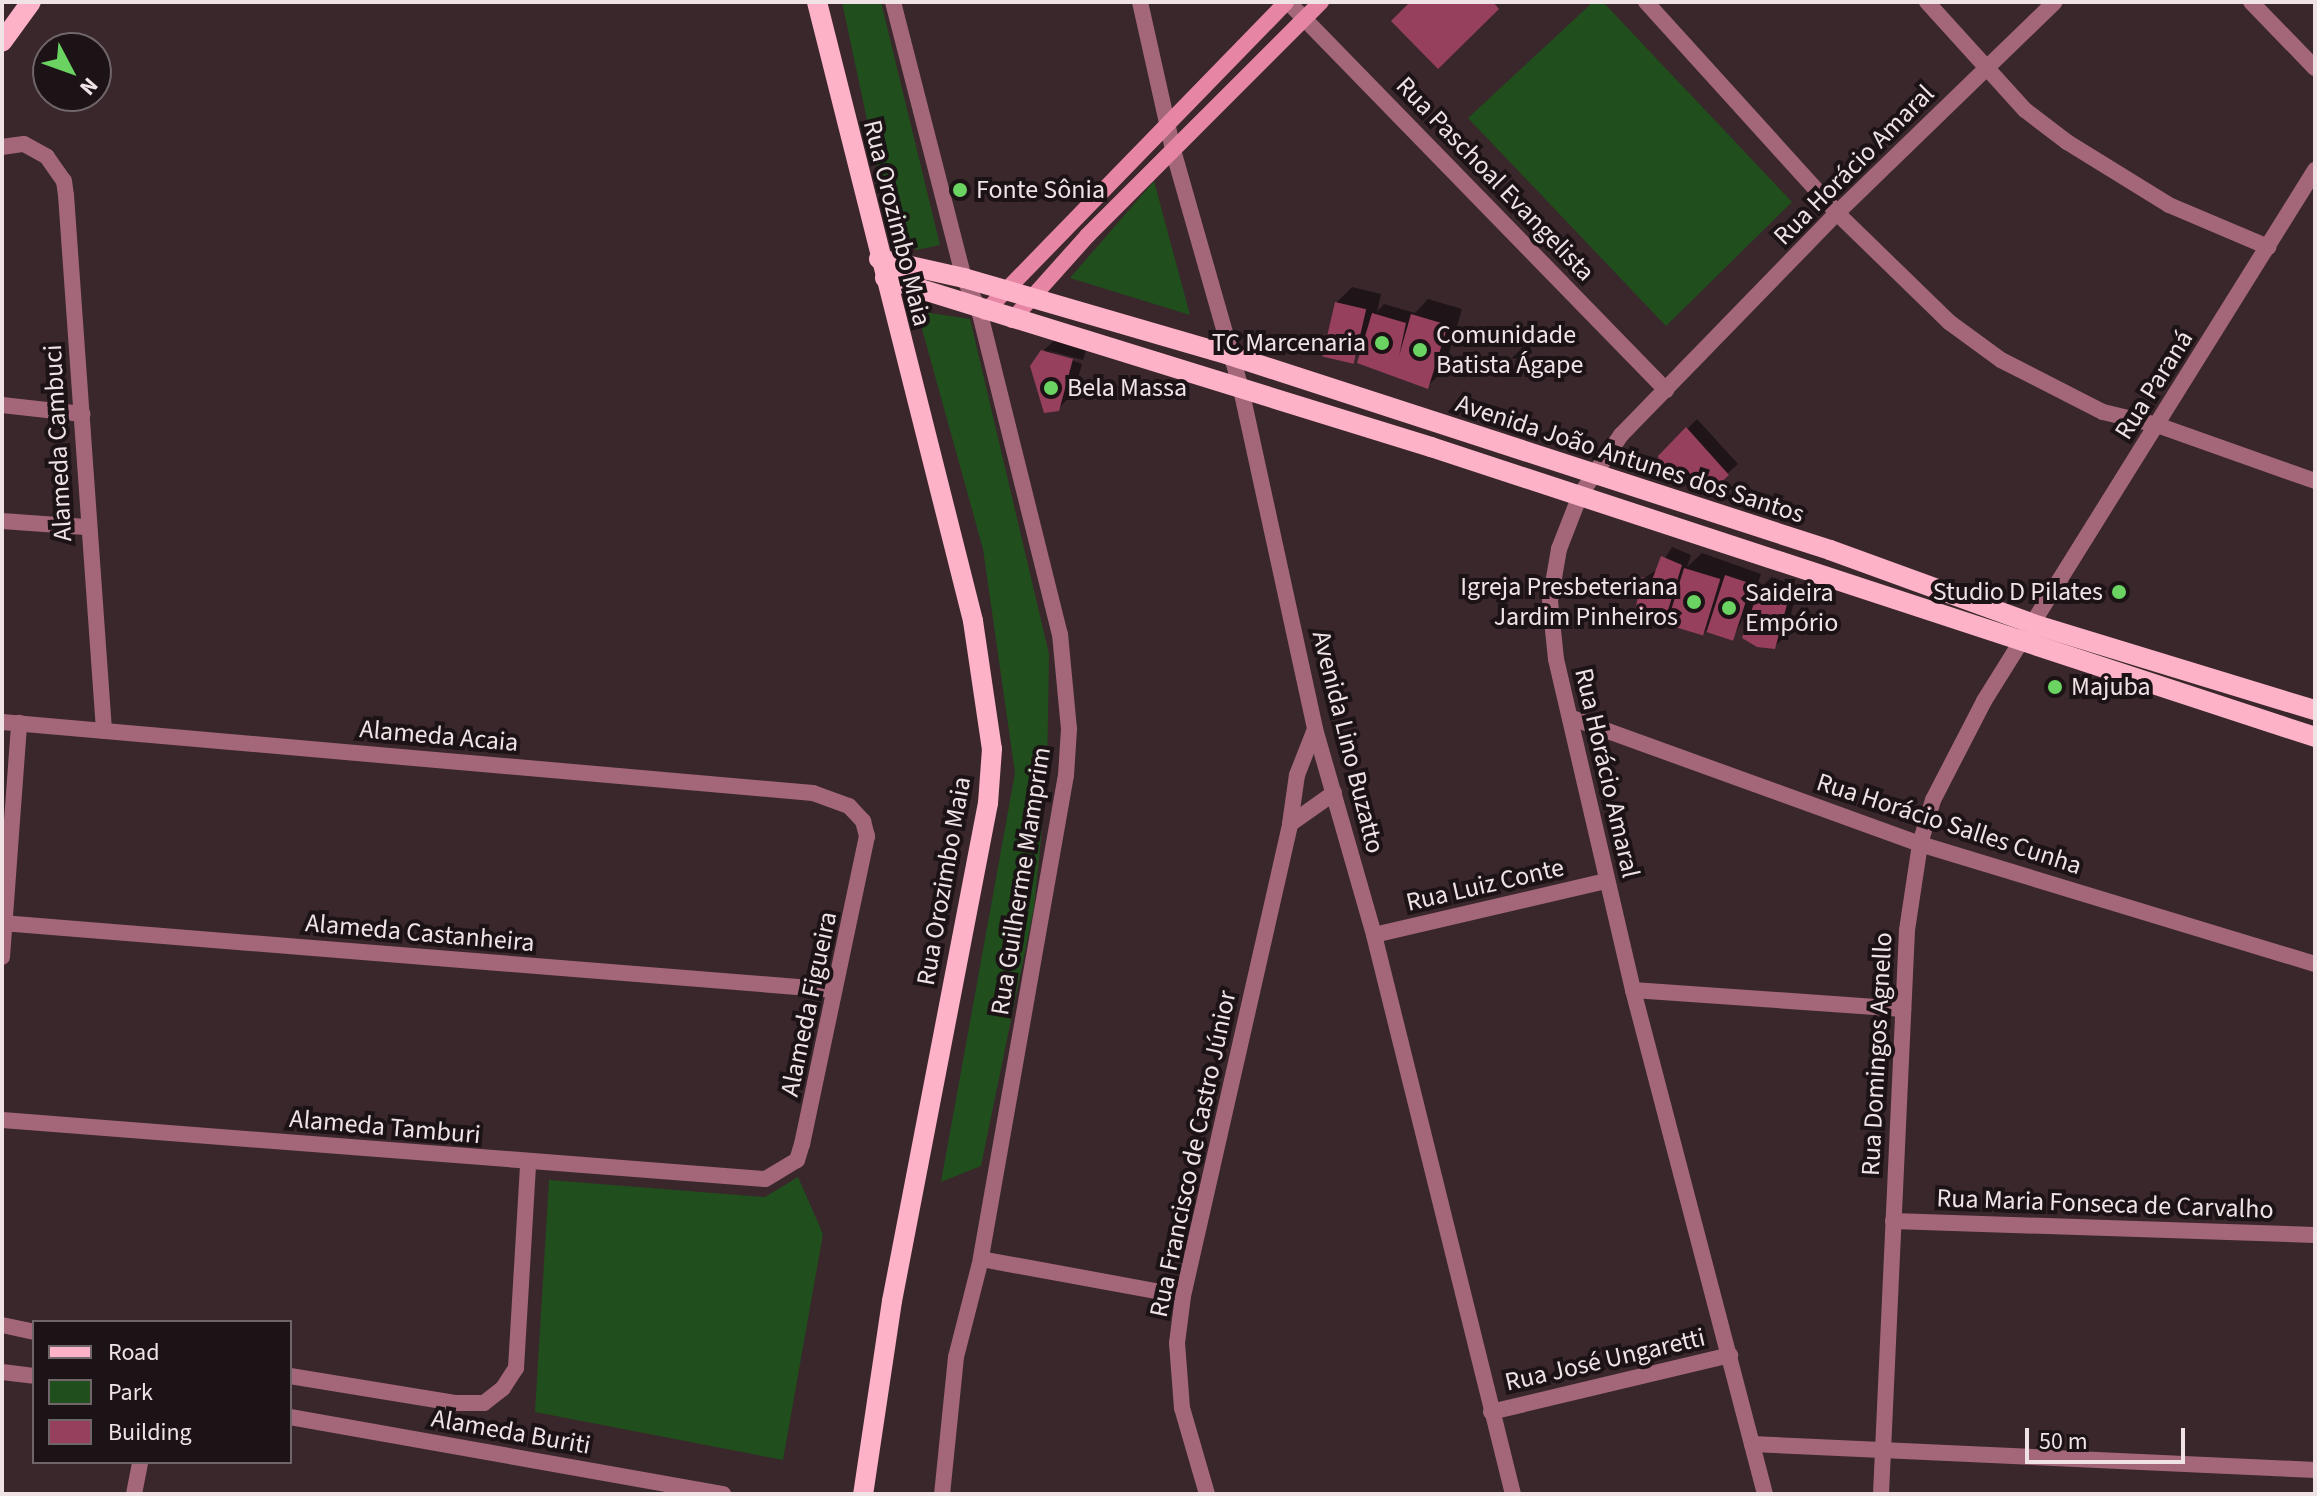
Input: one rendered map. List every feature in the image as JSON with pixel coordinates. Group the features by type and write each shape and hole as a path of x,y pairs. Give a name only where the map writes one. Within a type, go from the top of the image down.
{"main road":[{"path":"2,42 31,2"},
{"name":"Rua Orozimbo Maia","path":"817,2 973,621 992,749 988,803 892,1301 863,1494"},
{"path":"982,311 1287,2"},
{"path":"1012,320 1173,150 1321,2"},
{"name":"Avenida João Antunes dos Santos","path":"882,268 964,278 1229,355 1594,476 1830,550 2033,624 2315,710"},
{"name":"Avenida João Antunes dos Santos","path":"882,268 982,311 1580,495 2315,737"}],"street":[{"name":"Rua Guilherme Mamprim","path":"893,2 964,278 982,311 1060,634 1069,729 1066,775 981,1259 956,1357 942,1494"},
{"name":"Avenida Lino Buzatto","path":"1140,2 1169,119 1173,150 1241,389 1315,729 1374,935 1513,1494"},
{"name":"Rua Paschoal Evangelista","path":"1287,2 1666,390"},
{"path":"1646,2 1837,213 1949,322 2001,360 2103,412 2157,425 2315,481"},
{"path":"1927,2 2025,110 2105,169 2169,205 2268,247"},
{"name":"Rua Horácio Amaral","path":"1765,1494 1633,990 1556,659 1550,601 1559,549 1580,495 1612,446 1837,213 2055,2"},
{"path":"2251,2 2315,68"},
{"name":"Alameda Cambuci","path":"2,147 24,144 47,157 64,181 82,414 86,527 104,731"},
{"name":"Rua Paraná","path":"2022,643 2315,170"},
{"path":"2,405 82,414"},
{"path":"2,521 86,527"},
{"name":"Rua Domingos Agnello","path":"1881,1494 1907,930 1920,844 1952,763 2022,643"},
{"name":"Rua Horácio Salles Cunha","path":"1572,718 1920,844 2315,964"},
{"path":"2,957 10,723"},
{"name":"Alameda Acaia","path":"10,723 813,793 833,796 863,821"},
{"name":"Rua Francisco de Castro Júnior","path":"1207,1494 1182,1408 1177,1343 1183,1296 1290,824 1297,775 1315,729"},
{"path":"1290,824 1334,793"},
{"name":"Alameda Figueira","path":"765,1179 797,1160 867,853 863,821"},
{"name":"Rua Luiz Conte","path":"1374,935 1606,881"},
{"name":"Alameda Castanheira","path":"3,924 834,990"},
{"path":"1633,990 1903,1009"},
{"name":"Alameda Tamburi","path":"2,1120 765,1179"},
{"path":"292,1376 455,1403 484,1403 503,1388 516,1368 528,1163"},
{"name":"Rua Maria Fonseca de Carvalho","path":"1893,1221 2315,1235"},
{"path":"981,1259 1183,1296"},
{"path":"2,1325 32,1332"},
{"name":"Rua José Ungaretti","path":"1491,1412 1730,1355"},
{"path":"2,1372 32,1376"},
{"name":"Alameda Buriti","path":"292,1417 723,1494"},
{"path":"1752,1444 1882,1453 2315,1470"},
{"path":"134,1494 140,1464"}],"green space":[{"path":"842,2 881,2 940,245 916,250 883,195"},
{"path":"1593,2 1603,2 1792,202 1666,326 1468,118"},
{"path":"1154,181 1190,315 1070,278"},
{"path":"917,311 970,319 1049,654 1047,778 1034,908 981,1166 941,1182 1015,773 983,549"},
{"path":"798,1177 823,1234 783,1460 535,1412 549,1180 765,1197"}],"building":[{"path":"1410,2 1493,2 1499,9 1438,69 1391,21"},
{"path":"1335,302 1366,309 1354,364 1322,357"},
{"path":"1372,313 1406,323 1399,356 1411,314 1448,325 1428,389 1357,363"},
{"name":"Bela Massa","path":"1041,350 1073,359 1059,411 1044,413 1030,366"},
{"path":"1686,427 1729,475 1718,485 1660,465 1658,456"},
{"path":"1661,556 1682,565 1664,623 1634,616 1642,577 1652,580"},
{"name":"Igreja Presbeteriana Jardim Pinheiros","path":"1684,568 1720,579 1703,636 1667,624"},
{"name":"Saideira Empório","path":"1725,575 1752,584 1733,641 1706,632"},
{"path":"1760,586 1789,597 1775,649 1757,647 1742,638"}],"place":[{"name":"Fonte Sônia","path":"960,190"},
{"name":"TC Marcenaria","path":"1382,343"},
{"name":"Comunidade Batista Ágape","path":"1420,350"},
{"name":"Bela Massa","path":"1051,388"},
{"name":"Studio D Pilates","path":"2119,592"},
{"name":"Igreja Presbeteriana Jardim Pinheiros","path":"1694,602"},
{"name":"Saideira Empório","path":"1729,608"},
{"name":"Majuba","path":"2055,687"}]}
